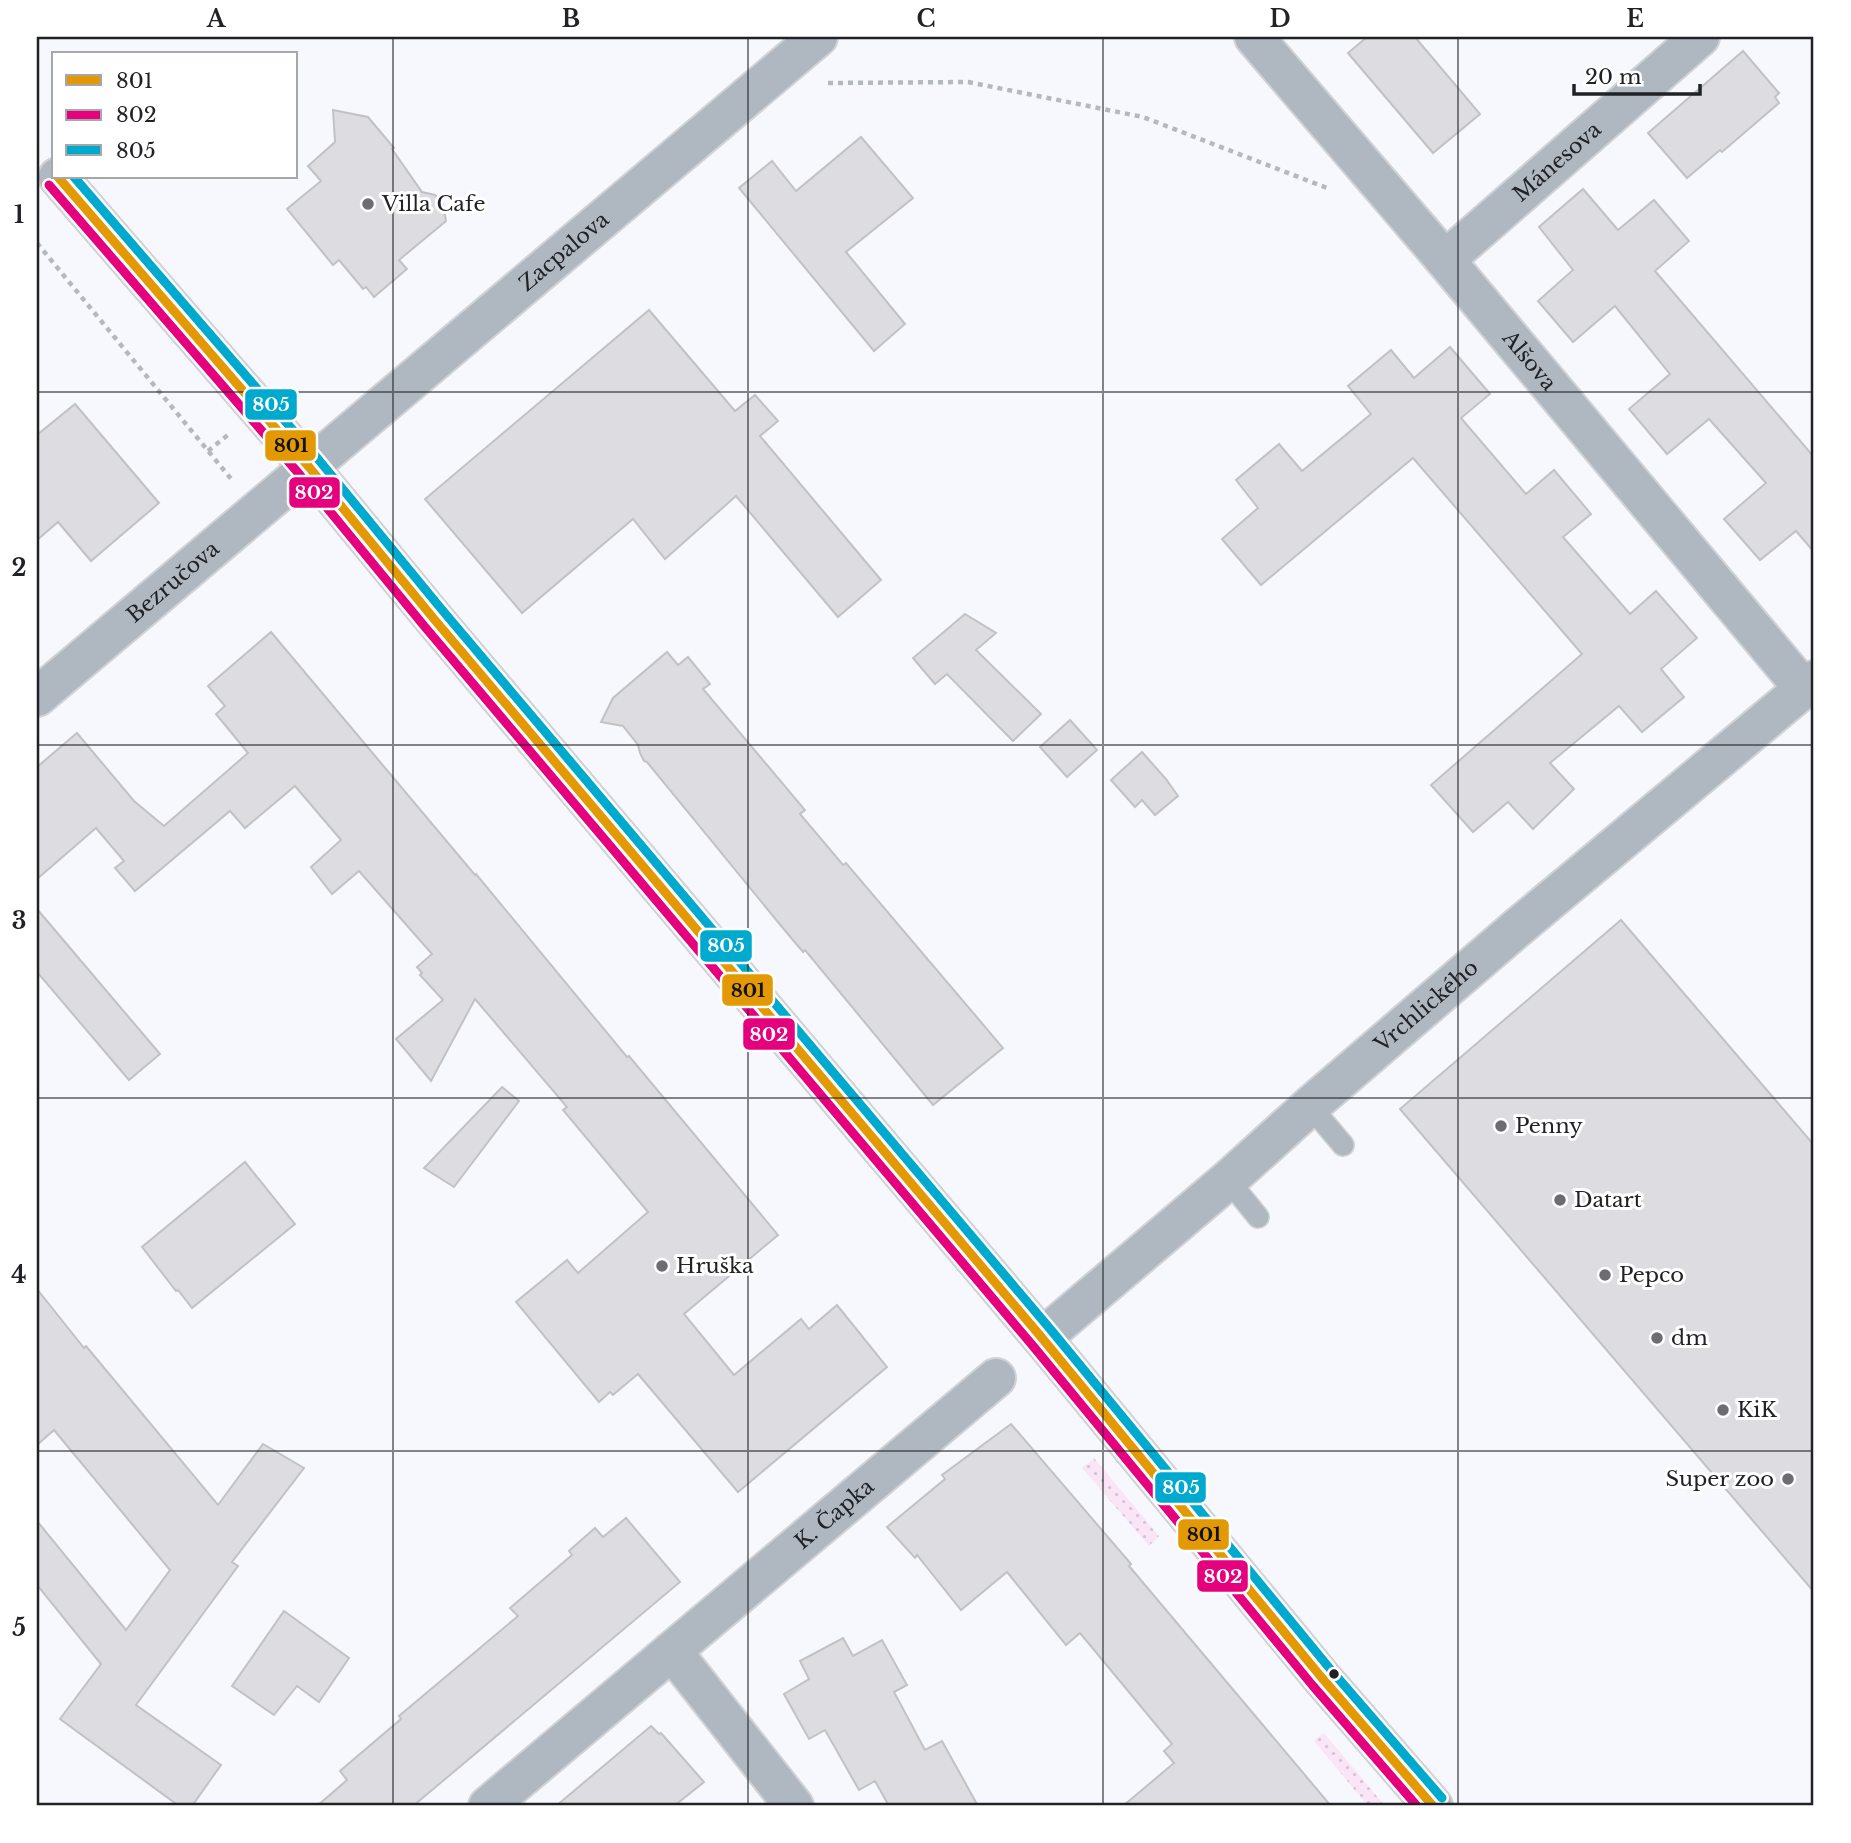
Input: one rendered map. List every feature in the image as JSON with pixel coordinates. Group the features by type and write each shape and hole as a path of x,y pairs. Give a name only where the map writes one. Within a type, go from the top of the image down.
{"main road":[{"path":"37,153 52,170"},
{"path":"59,178 309,467 434,619 1042,1338 1322,1678 1433,1806"}],"street":[{"name":"Zacpalova","path":"309,467 818,37"},
{"name":"Alšova","path":"1254,37 1809,684"},
{"name":"Mánesova","path":"1445,260 1700,37"},
{"name":"Bezručova","path":"37,697 309,467"},
{"name":"Vrchlického","path":"1042,1338 1523,923 1809,684"},
{"name":"K. Čapka","path":"488,1806 996,1378"},
{"path":"672,1651 794,1806"}],"lane":[{"path":"1310,1105 1343,1145"},
{"path":"1228,1180 1258,1217"}],"path":[{"path":"764,83 968,82 1143,117 1335,191"},
{"path":"37,243 208,451"}],"shaded area":[{"path":"1094,1458 1159,1536 1149,1546 1082,1468"},
{"path":"1324,1733 1385,1806 1368,1806 1314,1741"}],"building":[{"path":"1367,37 1415,37 1480,114 1433,153 1348,53"},
{"path":"1743,51 1779,93 1775,97 1779,103 1687,178 1648,133"},
{"name":"Villa Cafe","path":"333,110 368,117 394,148 392,149 422,192 435,195 443,203 446,221 399,260 407,269 374,297 366,287 363,289 339,260 333,265 287,209 321,181 308,166 335,142"},
{"path":"861,137 913,198 846,252 905,324 874,351 739,188 772,161 796,191"},
{"path":"1583,189 1618,230 1654,200 1689,241 1655,271 1814,457 1814,552 1796,531 1760,560 1724,519 1766,483 1709,419 1667,454 1629,409 1670,374 1615,306 1573,342 1538,301 1573,270 1539,227"},
{"path":"649,310 735,411 755,395 778,421 760,436 881,580 838,617 736,496 665,559 633,519 522,613 425,499"},
{"path":"1450,347 1490,394 1461,418 1526,494 1554,470 1591,514 1563,537 1630,614 1656,591 1697,638 1661,669 1684,697 1642,732 1619,706 1550,763 1574,789 1533,829 1508,802 1473,832 1431,785 1582,654 1413,458 1261,585 1222,539 1258,508 1236,480 1279,444 1302,471 1371,414 1348,386 1391,350 1414,378"},
{"path":"75,404 159,503 91,561 58,522 37,540 37,435"},
{"path":"965,614 996,633 976,650 1041,714 1013,741 947,674 935,684 913,658"},
{"path":"271,632 778,1235 684,1314 734,1375 801,1319 809,1329 837,1305 887,1367 738,1492 638,1374 613,1395 610,1392 599,1402 516,1302 567,1260 578,1273 648,1212 563,1110 567,1107 475,999 431,1081 396,1039 443,1000 420,975 422,973 417,967 432,954 359,871 332,894 311,867 341,840 295,786 245,828 230,811 135,891 115,868 124,861 96,828 37,879 37,767 77,733 134,801 164,826 248,753 216,714 225,706 208,686"},
{"path":"667,652 678,665 688,657 710,684 703,689 805,810 800,814 843,865 846,863 1003,1048 933,1105 644,761 638,745 623,726 601,722 613,698"},
{"path":"1070,720 1097,750 1067,777 1040,747"},
{"path":"1142,752 1178,796 1155,815 1142,800 1135,807 1111,780"},
{"path":"37,909 160,1054 129,1080 37,972"},
{"path":"1621,920 1814,1145 1814,1592 1400,1109"},
{"path":"502,1087 519,1101 454,1187 424,1168"},
{"path":"245,1162 295,1224 192,1308 142,1247"},
{"path":"37,1289 218,1505 263,1444 304,1468 232,1562 238,1566 136,1705 221,1765 192,1806 179,1806 60,1719 101,1664 37,1585 37,1521 126,1630 170,1570 54,1430 37,1445"},
{"path":"1011,1424 1331,1806 1123,1806 1174,1763 1164,1751 1172,1744 1080,1633 1066,1645 1007,1572 961,1610 917,1555 915,1558 887,1527 945,1479 942,1475"},
{"path":"626,1518 680,1582 413,1806 317,1806 347,1780 340,1771 401,1719 399,1716 518,1616 510,1608 572,1555 569,1551 595,1528 603,1537"},
{"path":"284,1611 349,1658 319,1702 297,1686 274,1715 232,1686"},
{"path":"843,1638 853,1656 882,1640 907,1685 894,1692 925,1750 942,1741 978,1806 889,1806 875,1781 859,1790 825,1730 809,1739 784,1694 809,1679 800,1661"},
{"path":"651,1726 661,1733 704,1782 674,1806 556,1806"}],"transit line":[{"name":"801","path":"59,178 309,467 434,619 1042,1338 1322,1678 1433,1806"},
{"name":"805","path":"75,178 318,459 443,611 1051,1330 1331,1670 1442,1798"},
{"name":"802","path":"49,185 300,475 425,627 1033,1346 1313,1686 1417,1806"}],"place":[{"name":"Villa Cafe","path":"368,204"},
{"name":"Penny","path":"1501,1126"},
{"name":"Datart","path":"1560,1200"},
{"name":"Hruška","path":"662,1266"},
{"name":"Pepco","path":"1605,1275"},
{"name":"dm","path":"1657,1338"},
{"name":"KiK","path":"1723,1410"},
{"name":"Super zoo","path":"1788,1479"}]}
